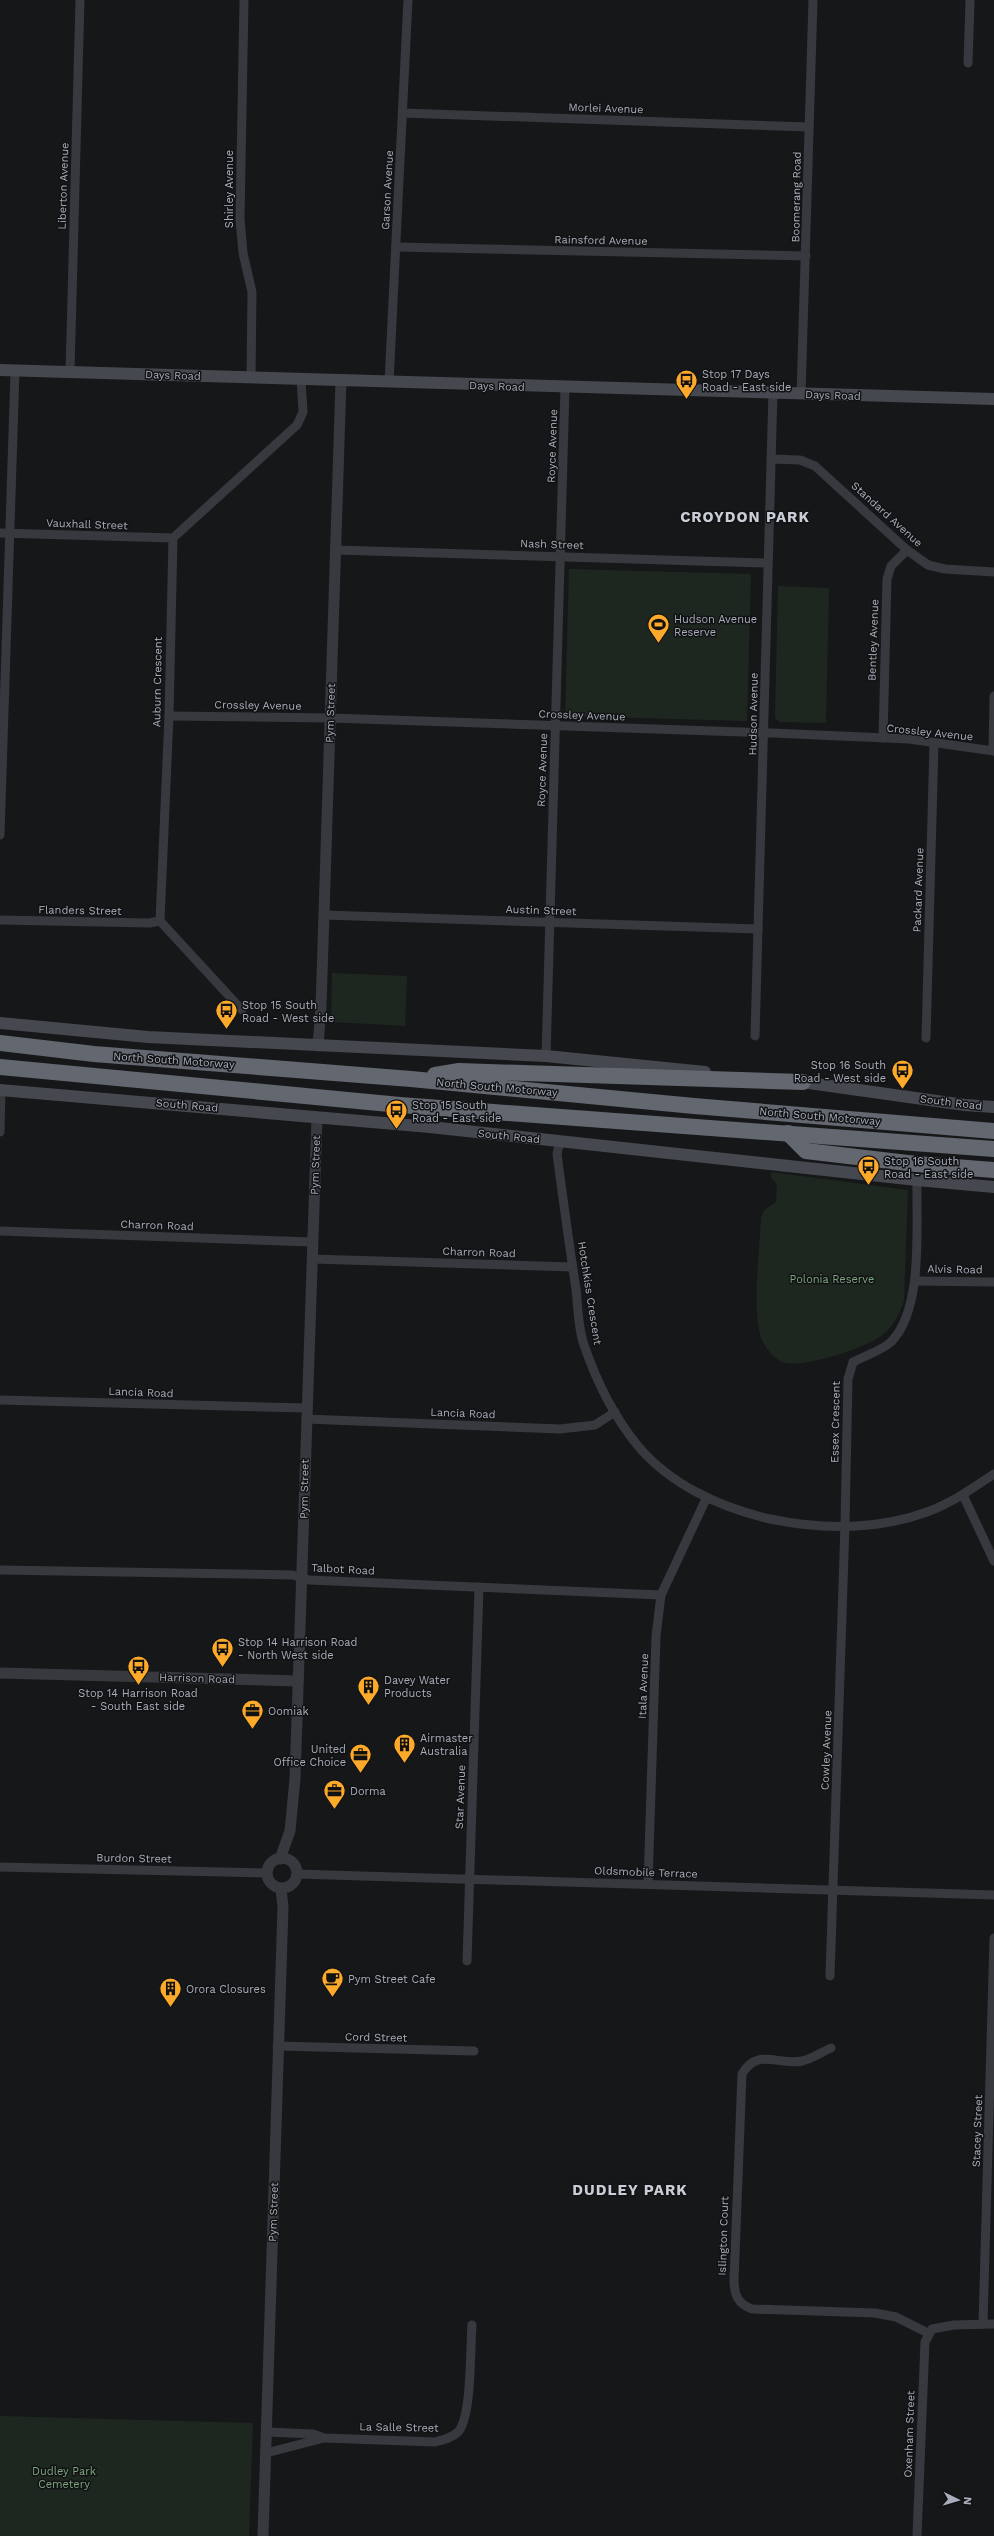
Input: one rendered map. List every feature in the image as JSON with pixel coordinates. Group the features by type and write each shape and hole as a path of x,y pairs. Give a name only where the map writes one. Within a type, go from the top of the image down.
{"highway":[{"name":"North South Motorway","path":"0,1043 94,1054 411,1078 694,1106 994,1131"},
{"name":"North South Motorway","path":"0,1067 400,1105 994,1149"},
{"path":"411,1078 459,1071 803,1082"},
{"path":"788,1133 806,1151 916,1164 994,1170"}],"main road":[{"name":"Days Road","path":"0,370 565,388 773,392 994,399"},
{"name":"South Road","path":"0,1023 148,1037 546,1056 803,1082 965,1105 994,1107"},
{"name":"South Road","path":"1,1090 110,1098 317,1117 994,1187"}],"street":[{"name":"Liberton Avenue","path":"70,372 80,0"},
{"name":"Shirley Avenue","path":"244,0 240,219 243,253 252,292 251,378"},
{"name":"Garson Avenue","path":"389,382 408,0"},
{"name":"Boomerang Road","path":"802,394 813,0"},
{"path":"968,63 970,0"},
{"name":"Morlei Avenue","path":"403,113 809,127"},
{"name":"Rainsford Avenue","path":"396,248 806,256"},
{"path":"0,835 15,370"},
{"path":"172,538 297,425 303,412 301,379"},
{"name":"Pym Street","path":"318,1046 324,915 341,380"},
{"name":"Royce Avenue","path":"546,1056 565,388"},
{"name":"Hudson Avenue","path":"755,1036 773,392"},
{"name":"Standard Avenue","path":"771,459 800,460 815,466 907,550 928,565 945,569 994,572"},
{"name":"Vauxhall Street","path":"0,533 172,538"},
{"name":"Auburn Crescent","path":"160,920 168,716 172,538"},
{"name":"Nash Street","path":"336,550 768,563"},
{"name":"Bentley Avenue","path":"883,738 887,578 891,566 907,550"},
{"path":"994,696 994,751"},
{"name":"Crossley Avenue","path":"168,716 330,718 883,738 994,751"},
{"name":"Packard Avenue","path":"926,1038 934,744"},
{"name":"Austin Street","path":"324,915 758,929"},
{"name":"Flanders Street","path":"0,920 149,923 160,920"},
{"path":"160,920 242,1010"},
{"path":"0,1132 1,1090"},
{"name":"Pym Street","path":"280,1859 290,1831 292,1814 302,1578 306,1414 317,1117"},
{"name":"Hotchkiss Crescent","path":"560,1142 557,1154 584,1344 614,1412 639,1447 675,1479 706,1499 741,1512 789,1523 846,1526 905,1518 927,1512 963,1495 994,1474"},
{"name":"Essex Crescent","path":"846,1526 849,1369 853,1362 890,1343 901,1329 912,1304 917,1180"},
{"name":"Charron Road","path":"0,1231 312,1242"},
{"name":"Charron Road","path":"312,1258 572,1267"},
{"name":"Alvis Road","path":"914,1280 994,1282"},
{"name":"Lancia Road","path":"0,1400 306,1414 560,1429 595,1425 614,1412"},
{"path":"963,1495 994,1561"},
{"name":"Itala Avenue","path":"648,1884 656,1636 661,1595 706,1499"},
{"name":"Cowley Avenue","path":"830,1976 846,1526"},
{"name":"Talbot Road","path":"0,1570 293,1575 302,1578 661,1595"},
{"name":"Star Avenue","path":"467,1961 478,1586"},
{"name":"Harrison Road","path":"0,1673 298,1681"},
{"path":"280,1859 292,1862 297,1874 292,1886 281,1888 270,1882 268,1873 272,1863 280,1859"},
{"name":"Burdon Street","path":"0,1866 268,1873"},
{"name":"Oldsmobile Terrace","path":"297,1874 994,1895"},
{"name":"Pym Street","path":"263,2536 277,2046 283,1907 281,1888"},
{"name":"Stacey Street","path":"983,2324 993,2023 994,1938"},
{"name":"Cord Street","path":"277,2046 474,2051"},
{"name":"Islington Court","path":"831,2048 802,2061 759,2060 748,2064 742,2074 734,2280 737,2298 742,2305 752,2309 890,2315 928,2333"},
{"path":"928,2333 932,2329 939,2327 994,2324"},
{"name":"La Salle Street","path":"266,2453 324,2438 435,2442 457,2433 466,2415 472,2325"},
{"name":"Oxenham Street","path":"917,2536 923,2350 928,2333"},
{"name":"La Salle Street","path":"267,2432 313,2434 324,2438"}],"green space":[{"name":"Hudson Avenue Reserve","path":"569,569 751,574 747,721 565,716"},
{"path":"778,586 829,588 826,723 780,722 775,718"},
{"path":"332,973 407,976 405,1026 331,1022"},
{"name":"Polonia Reserve","path":"771,1172 908,1190 904,1301 892,1325 878,1338 867,1344 838,1355 808,1362 796,1363 782,1362 771,1353 764,1344 757,1319 757,1283 761,1218 764,1210 776,1202 777,1184 771,1178"},
{"name":"Dudley Park Cemetery","path":"0,2416 253,2423 249,2536 0,2536"}],"place":[{"name":"Stop 17 Days Road - East side","path":"686,400"},
{"name":"Hudson Avenue Reserve","path":"658,644"},
{"name":"Stop 15 South Road - West side","path":"226,1030"},
{"name":"Stop 16 South Road - West side","path":"902,1090"},
{"name":"Stop 15 South Road - East side","path":"396,1130"},
{"name":"Stop 16 South Road - East side","path":"869,1186"},
{"name":"Stop 14 Harrison Road - North West side","path":"222,1668"},
{"name":"Stop 14 Harrison Road - South East side","path":"138,1686"},
{"name":"Davey Water Products","path":"368,1706"},
{"name":"Oomiak","path":"253,1730"},
{"name":"Airmaster Australia","path":"404,1764"},
{"name":"United Office Choice","path":"361,1774"},
{"name":"Dorma","path":"334,1810"},
{"name":"Pym Street Cafe","path":"332,1998"},
{"name":"Orora Closures","path":"170,2008"}],"district":[{"name":"CROYDON PARK","path":"745,517"},
{"name":"DUDLEY PARK","path":"630,2190"}]}
